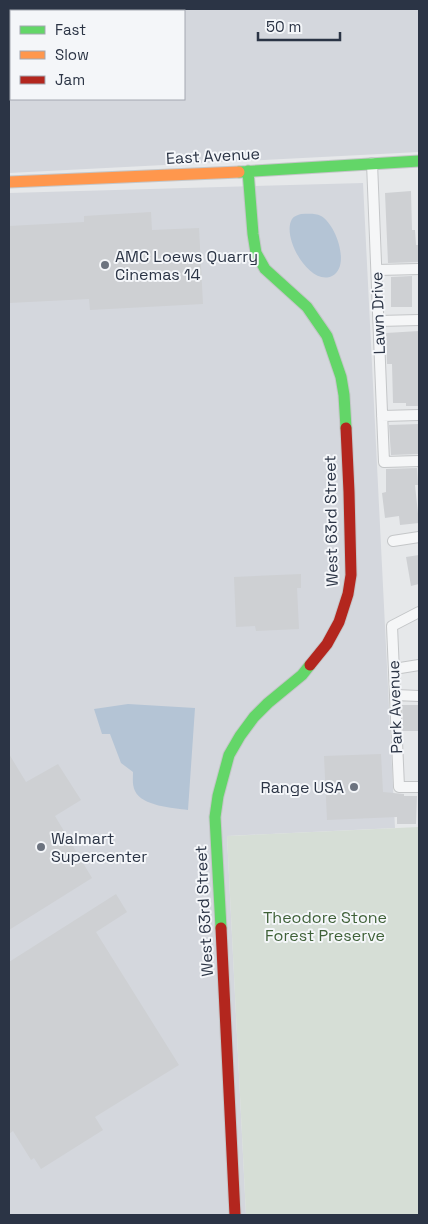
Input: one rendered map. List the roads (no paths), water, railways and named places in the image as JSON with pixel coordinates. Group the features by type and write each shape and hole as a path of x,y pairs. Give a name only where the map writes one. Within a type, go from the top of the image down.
{"street":[{"name":"East Avenue","path":"9,182 419,161"},
{"name":"Lawn Drive","path":"372,163 384,462 419,461"},
{"name":"West 63rd Street","path":"235,1215 215,817 218,796 229,755 240,736 254,717 268,703 302,675 327,644 339,622 352,575 344,395 341,377 327,336 307,307 265,269 256,253 248,171"},
{"path":"377,270 419,269"},
{"path":"379,322 419,320"},
{"path":"382,416 419,415"},
{"path":"393,541 419,537"},
{"name":"Park Avenue","path":"419,612 392,626 398,787 419,787"},
{"path":"394,669 419,666"},
{"path":"395,695 419,696"}],"water":[{"path":"301,214 321,216 332,227 341,255 338,271 332,276 324,277 315,274 307,268 294,248 290,227 292,219"},
{"path":"128,704 195,708 188,810 151,803 139,796 133,786 133,772 121,763 110,734 102,734 94,709"}],"place":[{"name":"AMC Loews Quarry Cinemas 14","path":"105,265"},
{"name":"Range USA","path":"354,787"},
{"name":"Walmart Supercenter","path":"41,847"}],"park label":[{"name":"Theodore Stone Forest Preserve","path":"325,926"}]}
